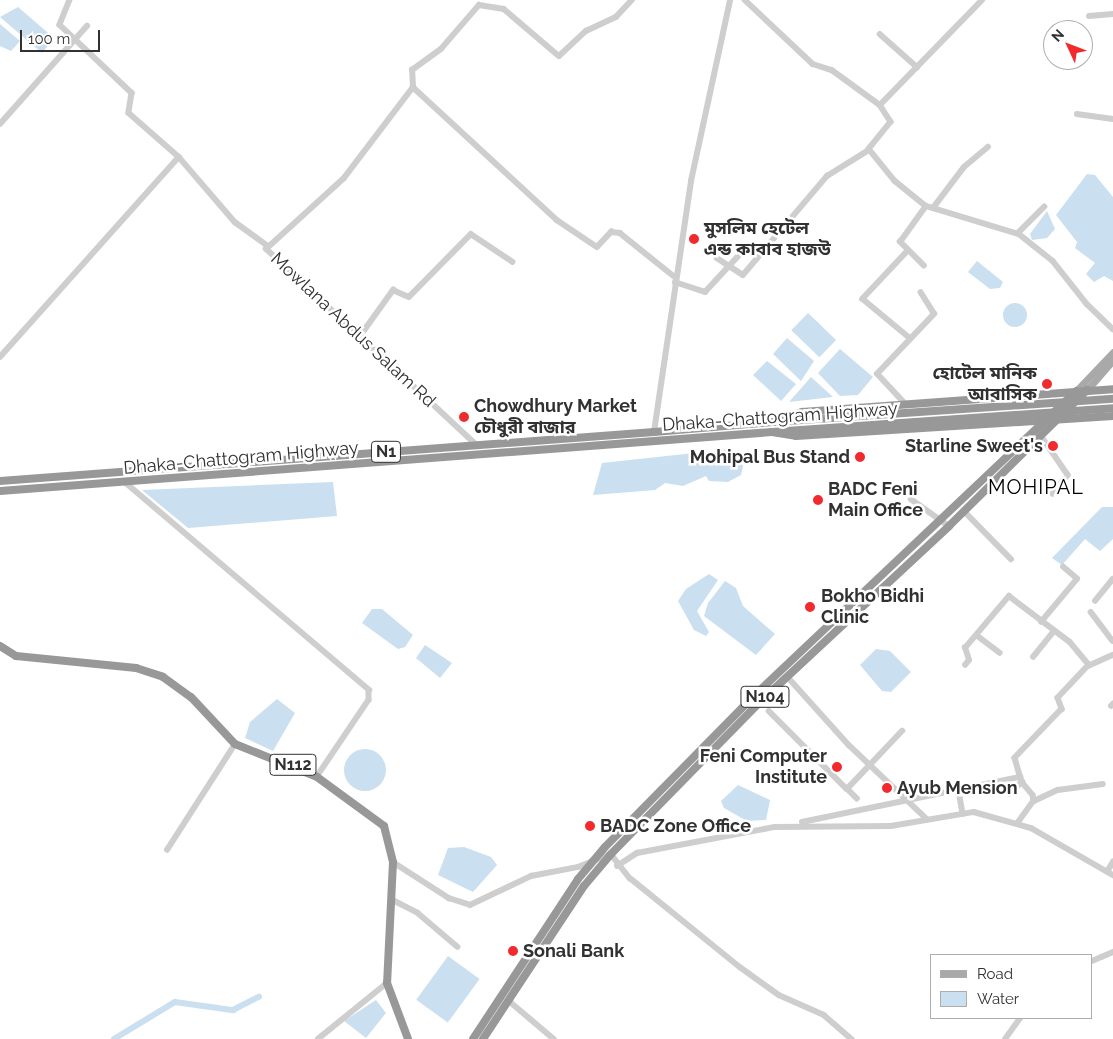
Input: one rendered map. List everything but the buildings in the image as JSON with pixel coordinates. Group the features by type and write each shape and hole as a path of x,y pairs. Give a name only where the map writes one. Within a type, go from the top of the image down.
{"highway":[{"path":"773,422 802,412 1113,389"},
{"name":"N104","path":"483,1039 508,1000 611,854 787,676 965,512 1087,390"},
{"name":"N104","path":"473,1039 592,861 756,694 1076,392"},
{"name":"Dhaka-Chattogram Highway","path":"0,481 1113,398"},
{"name":"Dhaka-Chattogram Highway","path":"0,491 1113,408"},
{"path":"772,432 805,436 1062,417 1113,416"},
{"name":"N112","path":"0,646 16,656 136,668 163,677 190,697 235,744 317,777 384,826 393,862 387,983 408,1039"}],"main road":[{"name":"N104","path":"1076,392 1113,352"},
{"name":"N104","path":"1087,390 1113,360"}],"street":[{"path":"70,0 60,25 132,94 129,113 179,157 235,222 268,246"},
{"path":"632,0 616,17 586,31 559,56 504,9 479,5 441,49 416,66 412,77 413,87 557,220 597,247 611,232 620,233 675,280 702,292 741,253"},
{"path":"654,432 675,280 730,0"},
{"path":"717,258 738,274 748,272 827,176 869,150 891,122 880,105 830,69 813,64 745,0"},
{"path":"880,105 982,0"},
{"path":"1088,16 1113,14"},
{"path":"0,124 87,26"},
{"path":"880,34 917,67"},
{"name":"Mowlana Abdus Salam Rd","path":"413,87 330,193 268,246 476,445"},
{"path":"1077,114 1113,119"},
{"path":"933,208 964,167 988,147"},
{"path":"869,150 895,181 926,206 1018,233 1053,261 1086,304 1113,329"},
{"path":"0,357 179,157"},
{"path":"924,266 908,251 901,238 926,206"},
{"path":"1018,233 1044,207"},
{"path":"360,336 393,290 409,297 471,234 513,262"},
{"path":"908,251 863,299 910,338"},
{"path":"906,405 877,374 934,314 921,294"},
{"path":"1042,437 1068,475 1053,494"},
{"path":"125,482 371,693 317,777"},
{"path":"911,499 949,526"},
{"path":"965,512 1011,559"},
{"path":"1041,622 1077,579 1063,567"},
{"path":"1096,601 1113,579"},
{"path":"965,665 969,658 965,648 979,637 1009,596 1053,632 1070,642 1088,666"},
{"path":"1091,612 1113,641"},
{"path":"1034,657 1053,632"},
{"path":"979,637 1000,653"},
{"path":"1034,801 1021,780 1015,758 1062,710 1058,698 1088,666 1113,655"},
{"path":"787,676 871,764 927,819"},
{"path":"768,711 857,799"},
{"path":"847,788 902,731"},
{"path":"167,850 235,744"},
{"path":"792,822 910,802 1021,780"},
{"path":"1009,794 1021,780"},
{"path":"1018,823 1034,801 1058,790 1103,784"},
{"path":"959,791 963,814"},
{"path":"617,866 637,853 775,827 891,826 963,814 986,813 1018,823 1110,873 1113,862"},
{"path":"393,862 449,898 470,905 531,876 592,861 611,854 617,866 740,967 779,994 824,1015 852,1039"},
{"path":"391,899 418,913 458,947"},
{"path":"1093,961 1113,952"},
{"path":"318,1039 387,983"},
{"path":"508,1000 554,1039"},
{"path":"1005,1039 1019,1019"}],"water":[{"path":"18,7 54,38 42,53 0,17"},
{"path":"0,24 20,41 11,51 0,46"},
{"path":"1087,174 1095,175 1113,197 1113,281 1104,276 1094,282 1086,274 1095,263 1075,248 1077,242 1056,215"},
{"path":"1047,211 1055,229 1047,238 1032,240 1030,234"},
{"path":"977,261 1003,282 1000,288 990,289 968,272"},
{"path":"1015,303 1024,306 1027,315 1024,324 1015,327 1006,324 1003,315 1006,306"},
{"path":"808,313 836,340 819,357 791,330"},
{"path":"787,338 814,361 801,381 773,354"},
{"path":"840,349 873,377 858,395 840,396 818,373"},
{"path":"767,361 796,384 781,401 753,375"},
{"path":"811,377 833,397 789,402"},
{"path":"731,449 743,466 741,475 728,482 709,481 706,476 683,486 665,483 655,490 593,495 602,463"},
{"path":"333,482 337,516 188,528 142,490"},
{"path":"1102,507 1113,507 1113,539 1100,551 1085,539 1062,565 1052,558"},
{"path":"709,574 718,580 697,611 709,632 706,636 694,630 678,601 686,589"},
{"path":"725,581 736,588 743,606 775,634 756,655 704,616 708,603"},
{"path":"372,609 382,609 413,635 405,647 398,649 362,623"},
{"path":"425,645 452,663 440,678 416,658"},
{"path":"876,649 890,651 911,672 891,692 882,691 860,665"},
{"path":"277,699 295,713 273,751 245,738 250,722"},
{"path":"369,749 377,752 383,758 386,770 383,782 377,788 361,791 353,788 347,782 344,766 347,758 353,752"},
{"path":"738,785 770,800 766,820 747,821 724,808 721,801"},
{"path":"464,847 491,857 497,865 473,892 438,875 448,848"},
{"path":"448,956 480,979 448,1023 416,1000"},
{"path":"376,1000 386,1013 366,1038 344,1021"}],"waterway":[{"path":"114,1039 175,1002 233,1010 259,997"}],"place":[{"name":"মুসলিম হেটেল এন্ড কাবাব হাজউ","path":"694,239"},
{"name":"হোটেল মানিক আবাসিক","path":"1047,384"},
{"name":"Chowdhury Market চৌধুরী বাজার","path":"464,417"},
{"name":"Starline Sweet's","path":"1053,446"},
{"name":"Mohipal Bus Stand","path":"860,457"},
{"name":"BADC Feni Main Office","path":"818,500"},
{"name":"Bokho Bidhi Clinic","path":"810,607"},
{"name":"Feni Computer Institute","path":"837,767"},
{"name":"Ayub Mension","path":"887,788"},
{"name":"BADC Zone Office","path":"590,826"},
{"name":"Sonali Bank","path":"513,951"}],"district":[{"name":"MOHIPAL","path":"1036,487"}]}
